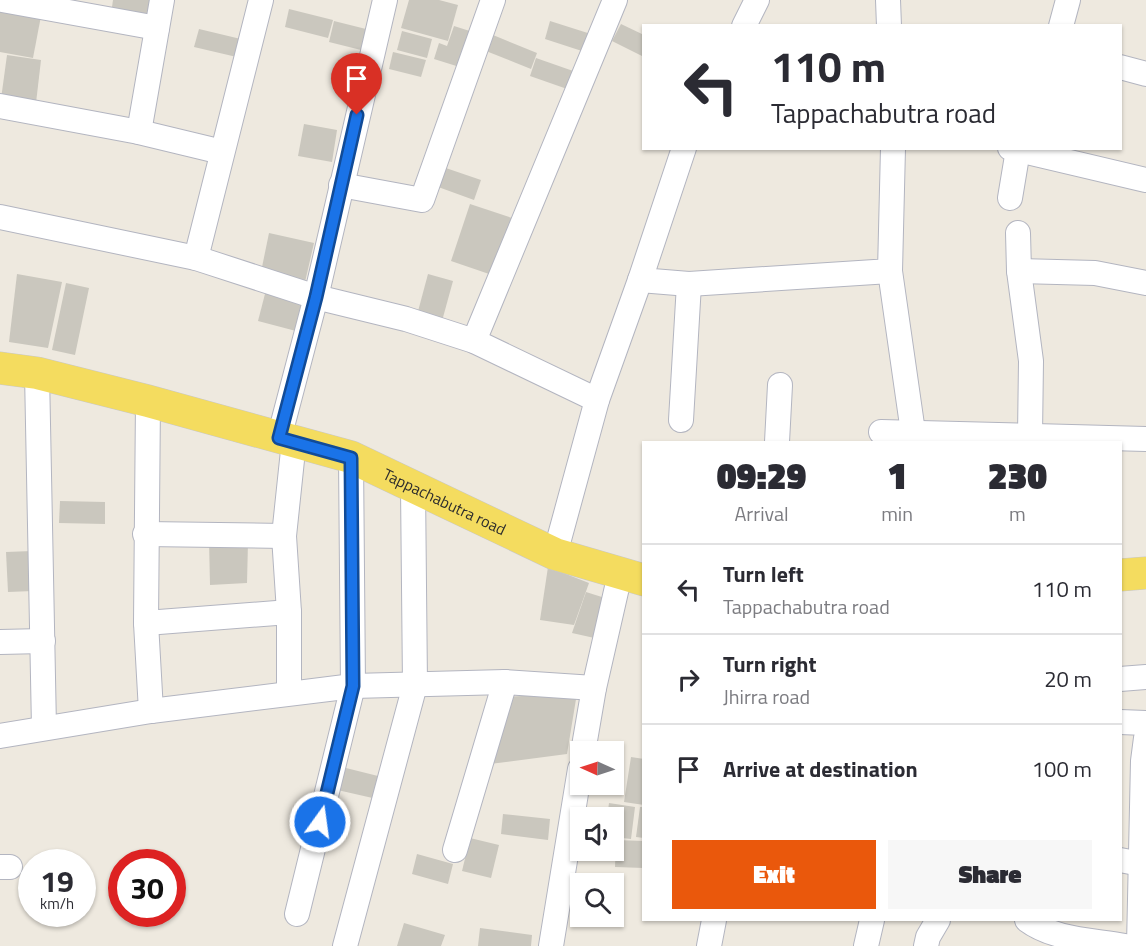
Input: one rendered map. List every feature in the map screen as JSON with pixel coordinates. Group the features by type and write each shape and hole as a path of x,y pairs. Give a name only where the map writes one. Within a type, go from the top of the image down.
{"main road":[{"name":"Tappachabutra road","path":"0,368 37,373 148,401 351,458 555,554 632,577"},
{"path":"1122,575 1146,573"}],"street":[{"path":"2,0 157,28"},
{"path":"139,132 162,0"},
{"path":"196,258 261,0"},
{"path":"289,693 289,612 284,536 286,439 341,184 384,0"},
{"path":"341,184 422,200 493,0"},
{"path":"474,341 615,0"},
{"path":"745,24 757,0"},
{"path":"888,0 889,24"},
{"path":"1062,24 1068,0"},
{"path":"1122,68 1146,74"},
{"path":"0,106 139,132 222,152"},
{"path":"555,554 597,400 683,150"},
{"path":"893,150 890,271 913,432"},
{"path":"1010,198 1022,150 1146,180"},
{"path":"0,217 196,258 316,297 406,319 474,341 597,400"},
{"path":"1018,233 1019,271 1031,361 1030,435"},
{"path":"640,280 689,284 890,271"},
{"path":"1019,271 1095,273 1146,283"},
{"path":"681,420 689,284"},
{"path":"37,373 44,728"},
{"path":"777,441 780,385"},
{"path":"148,401 146,622 152,711"},
{"path":"881,432 913,432 1002,439 1030,435 1146,439"},
{"path":"297,914 353,686 351,458"},
{"path":"345,946 415,685 413,488"},
{"path":"146,534 284,536"},
{"path":"585,741 594,688 632,577"},
{"path":"146,622 289,612"},
{"path":"0,642 43,641"},
{"path":"1122,679 1146,677"},
{"path":"455,850 505,682"},
{"path":"0,736 152,711 353,686 505,682 594,688"},
{"path":"1122,722 1146,723"},
{"path":"1138,946 1131,862 1146,738"},
{"path":"551,946 576,795"},
{"path":"709,946 714,921"},
{"path":"866,946 872,921"},
{"path":"926,946 928,937 937,921"},
{"path":"1028,921 1058,935 1125,946"}],"building":[{"path":"113,0 159,0 157,19 111,14"},
{"path":"409,0 439,0 458,5 448,41 401,28"},
{"path":"0,9 41,16 33,58 0,52"},
{"path":"289,9 333,20 328,38 285,27"},
{"path":"334,21 374,31 369,52 329,42"},
{"path":"550,21 594,35 588,53 545,39"},
{"path":"621,24 642,34 642,56 612,41"},
{"path":"454,26 476,33 466,69 434,59 439,43 447,46"},
{"path":"199,29 245,40 241,58 194,47"},
{"path":"402,31 432,39 427,58 397,50"},
{"path":"493,35 537,53 531,69 486,51"},
{"path":"393,52 426,60 421,77 389,69"},
{"path":"7,55 41,60 36,103 1,99"},
{"path":"536,58 576,72 570,90 530,76"},
{"path":"304,124 337,130 332,162 298,156"},
{"path":"437,165 481,180 474,200 430,184"},
{"path":"470,204 512,218 492,275 451,261"},
{"path":"269,233 314,243 305,282 261,272"},
{"path":"17,274 62,282 48,348 9,342"},
{"path":"428,274 453,281 442,321 417,315"},
{"path":"66,283 89,288 75,355 52,350"},
{"path":"266,290 305,301 296,331 258,321"},
{"path":"60,501 105,502 105,524 59,523"},
{"path":"209,540 248,542 247,583 210,585"},
{"path":"32,551 33,591 8,592 6,552"},
{"path":"548,567 589,583 574,625 540,620"},
{"path":"586,592 605,598 599,639 572,633"},
{"path":"577,693 567,754 490,764 505,697"},
{"path":"631,757 642,759 642,805 624,802"},
{"path":"338,766 382,777 377,799 333,789"},
{"path":"609,803 635,807 631,839 624,838 624,807 608,807"},
{"path":"640,807 642,807 642,838 636,837"},
{"path":"503,814 550,819 548,840 501,834"},
{"path":"470,838 499,845 491,878 462,871"},
{"path":"624,840 642,841 642,868 615,867 615,861 624,861"},
{"path":"417,854 453,864 448,884 412,874"},
{"path":"404,923 445,935 441,946 397,946"},
{"path":"480,928 532,935 531,946 478,946"}],"route":[{"path":"320,822 353,686 351,458 279,438 316,297 357,115"}]}
